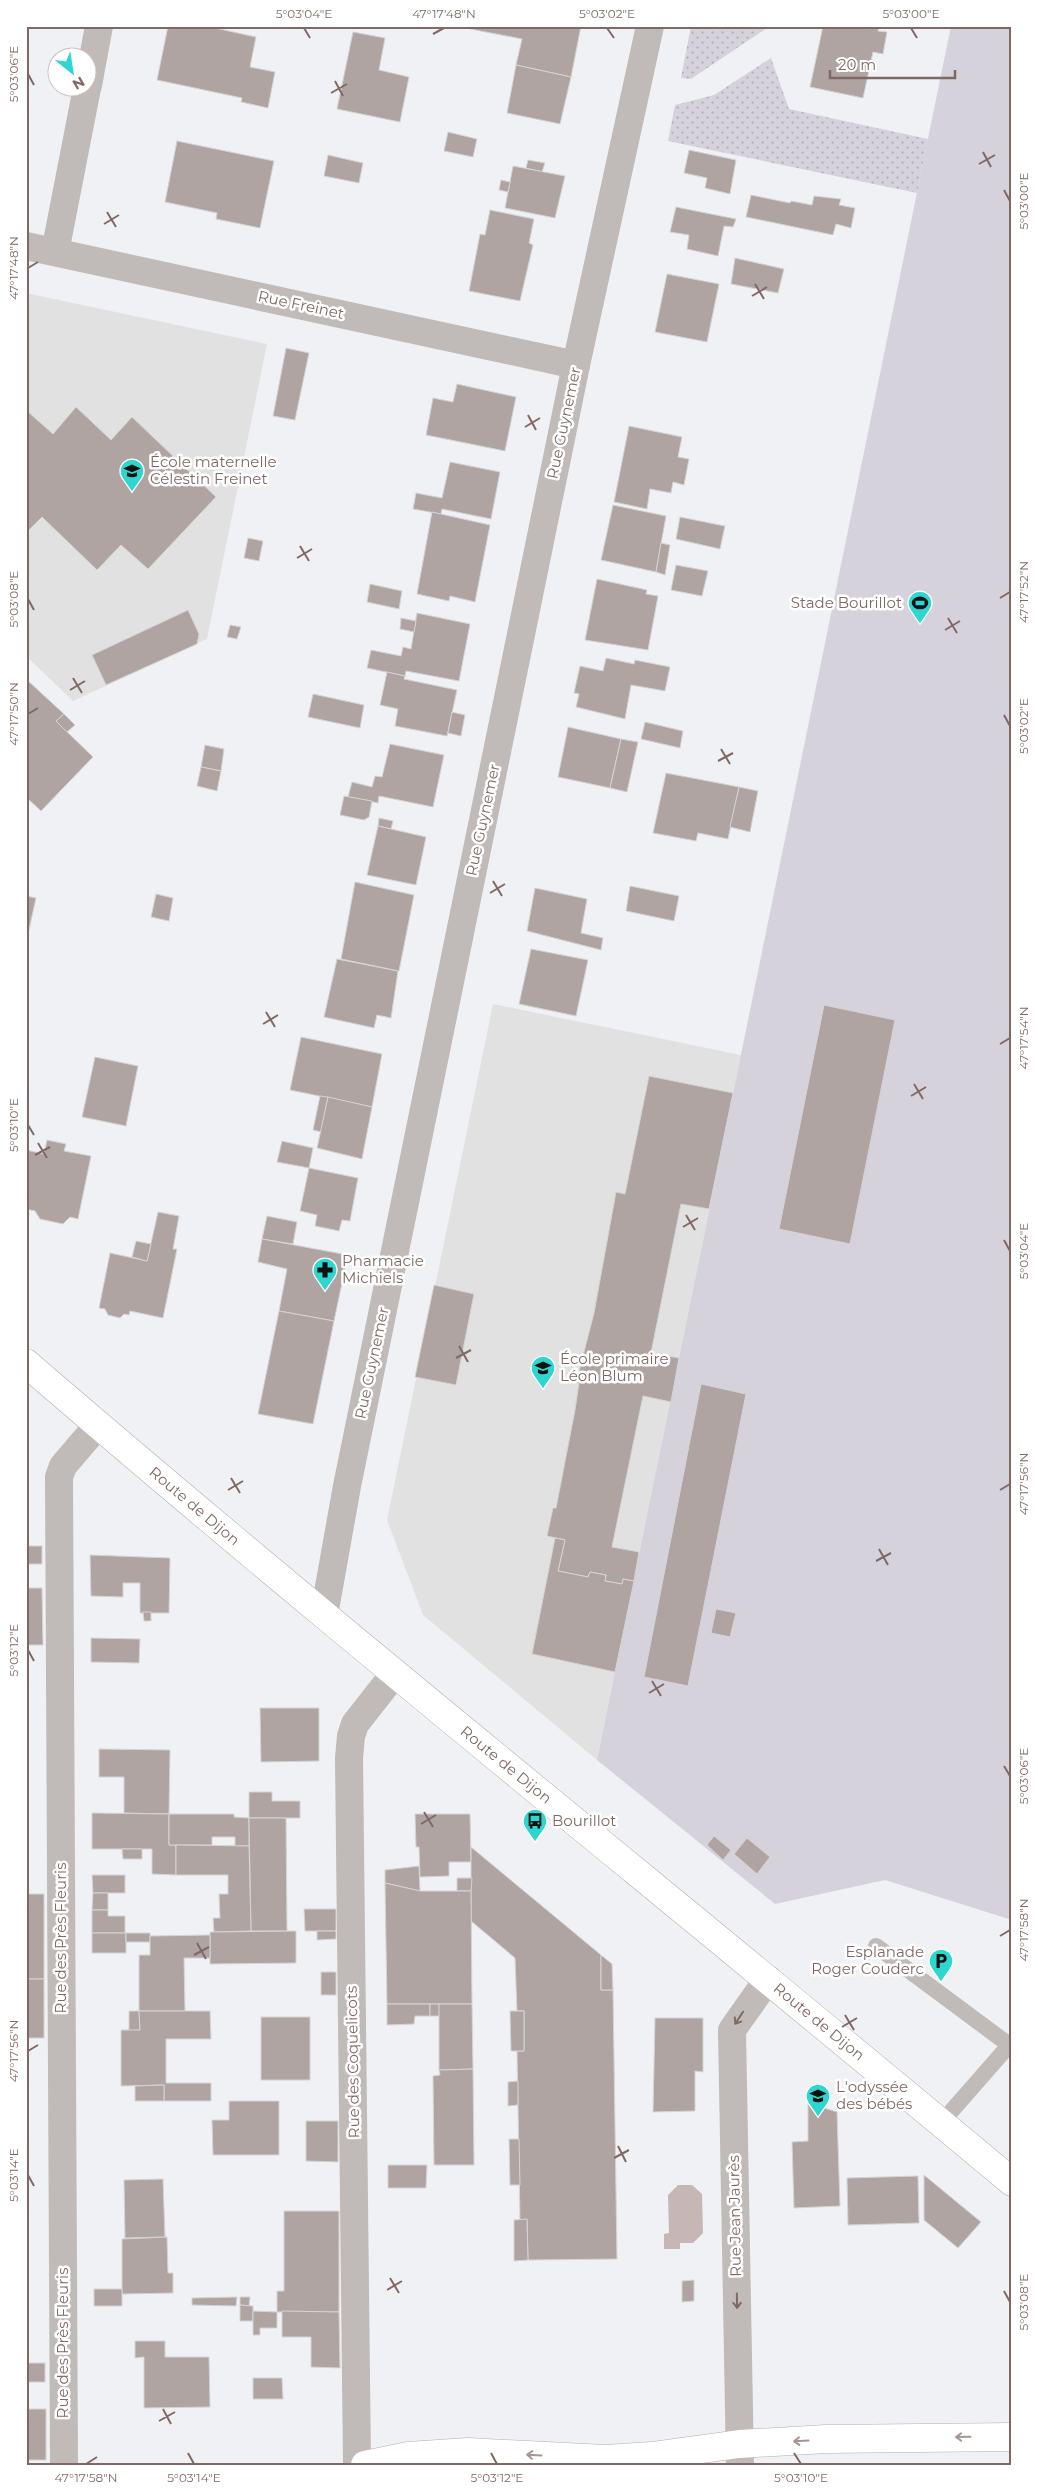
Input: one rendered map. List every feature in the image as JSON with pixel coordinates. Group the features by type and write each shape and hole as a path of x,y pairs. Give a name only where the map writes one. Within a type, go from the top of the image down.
{"main road":[{"name":"Route de Dijon","path":"26,1363 324,1615 1012,2182"},
{"path":"365,2465 408,2456 468,2452 605,2458 740,2454 826,2439 1012,2437"}],"street":[{"path":"95,48 99,26"},
{"name":"Rue Guynemer","path":"324,1615 347,1486 576,365 650,26"},
{"path":"55,252 85,98"},
{"name":"Rue Freinet","path":"26,246 576,365"},
{"name":"Rue des Près Fleuris","path":"64,2465 59,1477 62,1466 98,1425"},
{"name":"Rue des Coquelicots","path":"357,2465 351,1736 356,1724 394,1673"},
{"name":"Rue Jean Jaurès","path":"740,2454 732,2030 768,1979"}],"lane":[{"path":"876,1946 1011,2045 941,2123"}],"shaded area":[{"path":"691,26 770,26 691,79 681,78"},
{"name":"Stade Bourillot","path":"951,26 1012,26 1012,1920 885,1880 775,1904 597,1760"},
{"path":"771,58 789,109 928,139 917,193 668,141 675,105 714,95"},
{"name":"École maternelle Célestin Freinet","path":"26,293 267,344 207,639 73,701 26,656"},
{"name":"École primaire Léon Blum","path":"493,1004 741,1055 597,1760 423,1615 387,1520"},
{"path":"678,2185 692,2185 702,2194 703,2233 693,2243 680,2243 680,2249 664,2249 664,2234 669,2233 668,2195"}],"building":[{"path":"168,26 206,26 256,37 250,67 275,72 268,108 241,102 242,98 157,80"},
{"path":"471,26 581,26 571,77 516,65 522,39 470,29"},
{"path":"823,26 879,26 878,31 887,32 883,54 873,52 863,98 810,87"},
{"path":"353,32 385,38 379,70 409,77 400,122 337,109"},
{"path":"516,65 571,77 560,124 507,113"},
{"path":"448,132 477,139 473,157 444,151"},
{"path":"177,141 274,161 260,228 216,219 217,213 165,202"},
{"path":"689,150 736,160 730,194 705,188 707,178 684,173"},
{"path":"328,155 363,163 359,183 324,176"},
{"path":"528,160 545,163 542,172 526,168"},
{"path":"513,166 565,176 555,218 505,208"},
{"path":"501,180 510,182 508,192 499,190"},
{"path":"751,195 790,203 791,201 812,205 814,196 841,199 839,205 855,208 851,228 836,224 833,235 746,217"},
{"path":"676,207 736,219 733,227 724,226 718,256 687,249 689,235 670,232"},
{"path":"490,210 534,219 529,243 533,245 520,301 469,291 480,234 485,235"},
{"path":"735,258 784,269 778,293 731,284"},
{"path":"667,274 719,284 707,342 655,332"},
{"path":"286,348 309,353 295,420 273,416"},
{"path":"457,384 516,397 505,451 426,435 433,398 453,402"},
{"path":"76,407 111,440 132,417 216,497 148,569 121,545 97,570 42,517 26,533 26,410 53,434"},
{"path":"629,426 682,437 678,457 689,459 684,485 673,482 671,493 650,489 647,509 614,502"},
{"path":"450,462 500,472 491,519 442,509 441,514 413,509 416,493 442,498"},
{"path":"613,505 666,516 656,572 601,560"},
{"path":"432,512 490,525 475,602 450,596 449,601 417,594"},
{"path":"680,517 725,526 720,549 676,539"},
{"path":"248,538 263,541 259,561 244,558"},
{"path":"661,543 670,545 665,575 656,572"},
{"path":"676,565 708,571 702,596 671,590"},
{"path":"597,579 647,590 646,594 658,596 648,650 585,640"},
{"path":"370,584 402,591 399,609 367,602"},
{"path":"188,610 199,634 197,644 106,685 92,655"},
{"path":"417,613 470,624 459,681 406,671 405,676 367,668 371,650 401,656 403,647 411,649"},
{"path":"401,618 416,621 414,632 400,629"},
{"path":"230,625 241,627 237,639 227,637"},
{"path":"606,658 634,664 635,660 670,667 665,691 631,685 625,719 576,707 579,694 574,693 580,666 603,671"},
{"path":"387,672 405,676 404,679 457,690 447,736 395,726 398,709 380,705"},
{"path":"26,679 64,714 56,721 93,757 41,811 26,797"},
{"path":"313,694 364,705 360,728 308,717"},
{"path":"452,712 465,715 461,736 448,733"},
{"path":"64,714 75,725 67,732 56,721"},
{"path":"645,722 683,731 680,748 641,739"},
{"path":"568,727 621,739 610,788 558,777"},
{"path":"621,739 638,742 627,792 610,788"},
{"path":"390,744 444,755 433,807 379,796 378,803 348,797 352,782 372,787 375,776 382,777"},
{"path":"205,745 224,749 221,771 201,767"},
{"path":"201,767 221,771 217,791 197,786"},
{"path":"666,773 739,787 728,839 698,833 696,841 653,833"},
{"path":"739,787 758,791 750,832 730,827"},
{"path":"344,796 372,801 369,817 364,820 340,815"},
{"path":"379,818 393,821 391,829 378,826"},
{"path":"378,826 426,837 416,885 367,875"},
{"path":"355,882 414,895 399,971 341,959"},
{"path":"630,886 679,896 674,921 626,911"},
{"path":"535,888 587,899 581,933 603,938 601,950 527,931"},
{"path":"156,894 173,898 169,921 151,917"},
{"path":"26,896 36,898 26,943"},
{"path":"531,949 588,960 576,1016 519,1004"},
{"path":"337,959 398,971 391,1018 377,1015 374,1028 324,1017"},
{"path":"824,1005 895,1020 850,1244 779,1229"},
{"path":"301,1037 382,1054 372,1107 290,1090"},
{"path":"95,1057 138,1066 126,1126 82,1117"},
{"path":"649,1076 733,1093 709,1209 681,1204 651,1353 679,1358 671,1402 643,1396 612,1547 639,1552 634,1581 623,1579 622,1584 605,1581 606,1575 590,1572 588,1577 558,1571 565,1540 547,1536 553,1508 556,1508 575,1410 579,1383 576,1383 594,1313 616,1192 625,1194"},
{"path":"320,1096 328,1097 321,1132 313,1130"},
{"path":"328,1097 372,1107 362,1159 317,1148"},
{"path":"47,1140 66,1144 64,1151 91,1156 78,1219 70,1217 63,1224 40,1219 35,1211 26,1209 26,1150 44,1154"},
{"path":"282,1141 313,1148 309,1168 277,1162"},
{"path":"309,1168 358,1178 350,1221 342,1220 339,1231 315,1226 317,1215 300,1211"},
{"path":"158,1212 179,1216 173,1249 177,1249 163,1318 130,1311 129,1315 124,1314 120,1318 108,1315 105,1309 99,1308 110,1253 147,1261"},
{"path":"267,1216 297,1222 293,1244 262,1239"},
{"path":"262,1239 348,1255 334,1321 279,1311 287,1269 258,1262"},
{"path":"136,1241 151,1244 147,1261 132,1257"},
{"path":"434,1285 474,1294 456,1385 415,1377"},
{"path":"279,1311 334,1321 313,1424 258,1414"},
{"path":"701,1384 746,1394 688,1686 644,1677"},
{"path":"555,1538 565,1540 558,1571 588,1577 590,1572 606,1575 605,1581 622,1584 623,1579 634,1581 615,1672 532,1654"},
{"path":"26,1546 42,1546 42,1564 26,1564"},
{"path":"90,1555 170,1558 169,1613 140,1613 140,1583 123,1583 123,1597 91,1596"},
{"path":"26,1588 42,1588 43,1645 26,1645"},
{"path":"716,1609 736,1613 730,1637 711,1633"},
{"path":"143,1612 151,1612 151,1621 144,1621"},
{"path":"91,1638 140,1639 139,1663 91,1662"},
{"path":"260,1708 319,1708 319,1761 261,1762"},
{"path":"99,1749 170,1750 169,1814 124,1813 124,1777 99,1777"},
{"path":"249,1792 272,1792 272,1801 300,1801 300,1818 249,1818"},
{"path":"92,1813 169,1814 169,1845 176,1845 176,1875 152,1874 152,1849 92,1849"},
{"path":"169,1814 234,1814 234,1817 249,1818 249,1846 235,1846 235,1837 212,1837 212,1845 169,1845"},
{"path":"415,1814 470,1814 471,1862 449,1862 449,1876 420,1877 419,1847 416,1847"},
{"path":"249,1818 286,1818 287,1931 251,1931"},
{"path":"714,1836 731,1850 723,1860 707,1845"},
{"path":"747,1838 770,1857 757,1874 734,1854"},
{"path":"176,1845 249,1846 251,1931 214,1932 213,1918 220,1918 219,1894 228,1894 228,1875 176,1875"},
{"path":"471,1847 601,1955 601,1990 613,1990 617,2259 528,2260 527,2219 520,2220 517,2051 524,2051 524,2011 517,2011 515,1958 471,1921"},
{"path":"122,1849 142,1849 142,1859 123,1859"},
{"path":"419,1866 420,1891 385,1883 385,1870"},
{"path":"92,1875 125,1875 125,1893 93,1893"},
{"path":"457,1878 472,1878 471,1891 457,1891"},
{"path":"385,1883 420,1891 471,1891 472,2004 387,2004"},
{"path":"93,1893 108,1893 108,1910 92,1910"},
{"path":"26,1894 44,1894 44,1979 26,1979"},
{"path":"304,1909 336,1909 336,1931 305,1931"},
{"path":"92,1910 108,1910 108,1916 125,1916 125,1933 92,1933"},
{"path":"296,1931 296,1963 210,1964 210,1932"},
{"path":"317,1931 336,1931 336,1939 317,1940"},
{"path":"92,1933 126,1933 126,1953 92,1953"},
{"path":"126,1933 150,1933 150,1942 126,1942"},
{"path":"210,1935 210,1958 184,1958 185,2011 139,2011 139,1955 150,1955 150,1936"},
{"path":"601,1955 612,1964 613,1990 601,1990"},
{"path":"321,1972 336,1972 336,1995 321,1995"},
{"path":"26,1979 44,1979 44,2038 26,2038"},
{"path":"387,2004 430,2004 430,2016 415,2016 414,2024 387,2025"},
{"path":"430,2004 439,2004 440,2016 430,2016"},
{"path":"439,2004 472,2004 473,2069 439,2070"},
{"path":"129,2011 139,2011 140,2030 129,2031"},
{"path":"139,2011 210,2011 211,2039 166,2039 166,2083 211,2083 211,2101 164,2101 164,2085 121,2086 121,2030 140,2030"},
{"path":"510,2011 524,2011 524,2051 511,2051"},
{"path":"261,2017 310,2017 310,2080 261,2080"},
{"path":"655,2018 703,2018 703,2072 695,2071 695,2111 653,2112"},
{"path":"473,2069 474,2165 434,2165 433,2076 440,2075 439,2070"},
{"path":"518,2081 518,2105 508,2106 508,2082"},
{"path":"164,2085 164,2101 135,2101 135,2086"},
{"path":"229,2101 279,2101 279,2155 213,2155 212,2120 229,2120"},
{"path":"808,2103 837,2112 840,2206 794,2208 792,2142 808,2141"},
{"path":"306,2121 338,2121 338,2162 306,2161"},
{"path":"509,2139 519,2139 520,2185 510,2185"},
{"path":"388,2165 427,2165 426,2188 388,2188"},
{"path":"924,2175 981,2222 958,2248 924,2220"},
{"path":"918,2176 919,2223 848,2225 847,2178"},
{"path":"163,2179 165,2237 125,2238 124,2180"},
{"path":"284,2211 339,2211 339,2312 277,2312 277,2291 284,2291"},
{"path":"527,2219 528,2260 514,2261 514,2220"},
{"path":"167,2237 168,2273 173,2273 173,2293 122,2294 122,2239"},
{"path":"694,2280 694,2301 682,2302 682,2281"},
{"path":"94,2289 122,2289 122,2306 94,2306"},
{"path":"237,2297 236,2306 192,2305 192,2298"},
{"path":"240,2297 250,2297 249,2306 240,2305"},
{"path":"240,2305 253,2306 253,2321 240,2321"},
{"path":"253,2311 277,2312 277,2328 260,2328 260,2335 253,2335"},
{"path":"282,2311 339,2312 340,2368 311,2367 311,2337 282,2337"},
{"path":"135,2341 165,2341 165,2357 209,2357 210,2407 144,2408 144,2357 135,2358"},
{"path":"26,2363 45,2363 45,2382 26,2382"},
{"path":"253,2378 282,2378 283,2399 253,2399"},
{"path":"26,2409 46,2409 46,2460 26,2460"}],"place":[{"name":"École maternelle Célestin Freinet","path":"132,492"},
{"name":"Stade Bourillot","path":"920,624"},
{"name":"Pharmacie Michiels","path":"325,1291"},
{"name":"École primaire Léon Blum","path":"543,1389"},
{"name":"Bourillot","path":"535,1842"},
{"name":"Esplanade Roger Couderc","path":"941,1982"},
{"name":"L'odyssée des bébés","path":"818,2117"}]}
